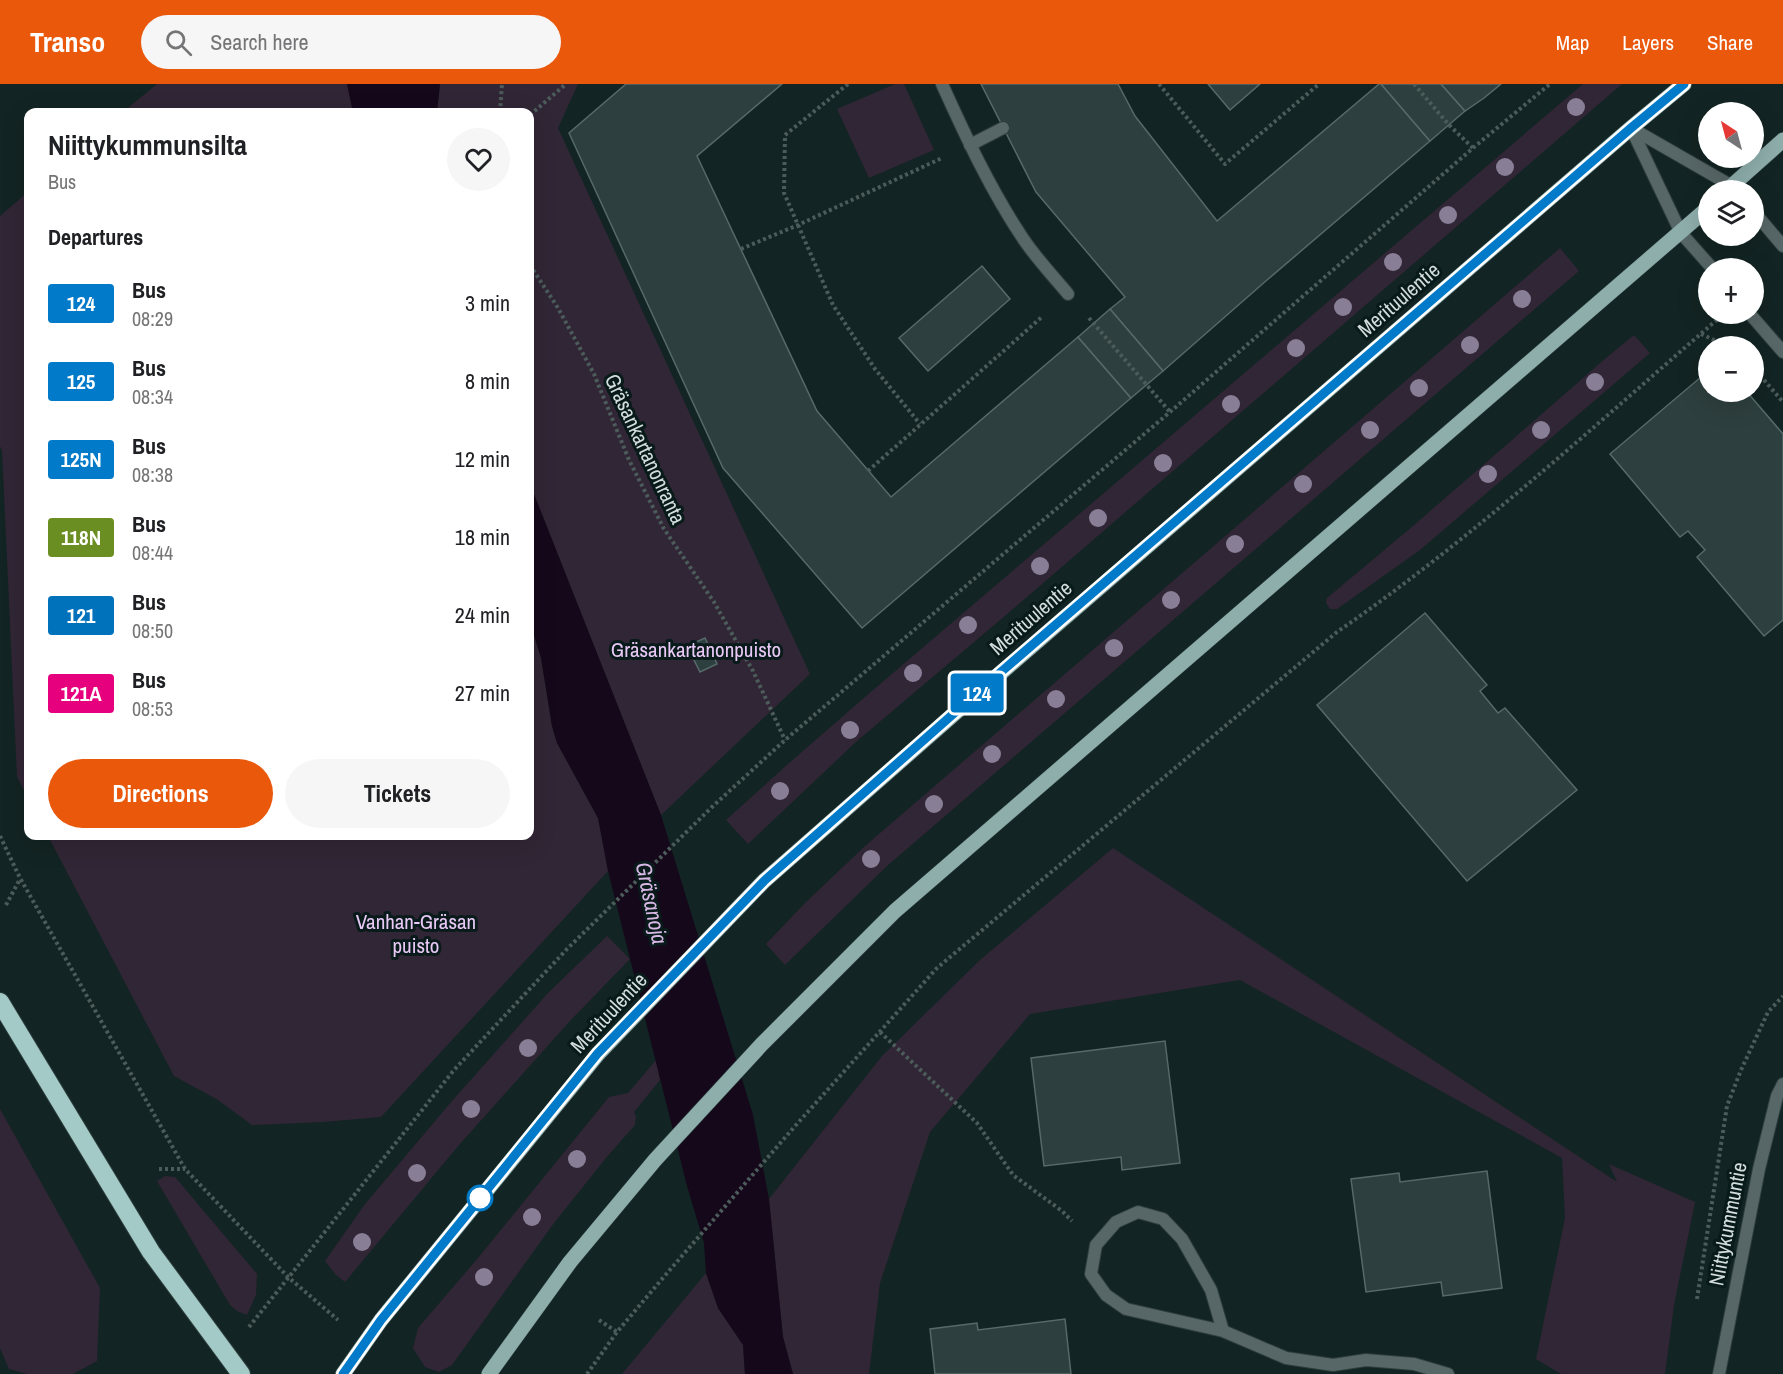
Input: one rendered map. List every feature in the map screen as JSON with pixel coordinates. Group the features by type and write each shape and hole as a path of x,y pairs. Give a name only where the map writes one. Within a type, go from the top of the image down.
{"highway":[{"path":"0,1002 151,1252 241,1374"}],"main road":[{"name":"Merituulentie","path":"343,1374 381,1320 598,1053 764,881 994,678 1684,84"},
{"path":"1741,180 1783,140"},
{"path":"489,1374 570,1263 655,1160 762,1044 895,911 1698,217"}],"street":[{"path":"942,84 970,145 1005,210 1026,242 1068,294"},
{"path":"970,145 1004,128"},
{"path":"1631,128 1716,180"},
{"path":"1631,128 1681,233 1703,258"},
{"path":"1764,224 1783,246"},
{"path":"1759,324 1783,352"},
{"name":"Niittykummuntie","path":"1719,1374 1759,1169 1783,1084"},
{"path":"1223,1331 1211,1290 1182,1239 1163,1219 1138,1212 1116,1222 1096,1245 1091,1274 1106,1295 1126,1309 1223,1331 1286,1358 1333,1365 1366,1360 1414,1364 1448,1374"}],"path":[{"path":"500,108 502,84"},
{"path":"534,112 566,84"},
{"path":"848,84 786,135 784,193 833,305 875,369 920,424"},
{"path":"1159,84 1225,164 1319,84"},
{"path":"1414,84 1449,125 1473,148"},
{"path":"0,836 20,878 185,1169 288,1277 454,1070 567,949 712,807 785,740 1550,84"},
{"path":"741,249 970,145"},
{"name":"Gräsankartanonranta","path":"534,271 558,308 594,374 629,460 664,529 714,602 753,671 785,740"},
{"path":"868,471 1068,294 1170,412"},
{"path":"587,1374 617,1332 668,1272 937,968 1336,632 1392,594 1478,526 1712,324"},
{"path":"1701,334 1705,336"},
{"path":"1764,380 1783,402"},
{"path":"6,905 20,878"},
{"path":"1696,1306 1727,1106 1768,1012 1783,996"},
{"path":"880,1032 977,1123 1013,1176 1062,1211 1096,1245"},
{"path":"159,1169 185,1169"},
{"path":"599,1320 617,1332"}],"green space":[{"path":"157,84 347,84 352,108 128,108"},
{"name":"Gräsankartanonpuisto","path":"440,84 578,84 558,128 810,674 661,815 534,494 534,108 437,108"},
{"path":"895,84 904,84 934,150 869,178 837,109"},
{"path":"1583,84 1622,84 857,741 748,844 726,820 865,697"},
{"path":"24,195 24,790 17,777 0,446 0,216"},
{"path":"1560,248 1579,271 887,866 785,965 766,944 865,846"},
{"path":"1634,335 1650,353 1420,550 1337,609 1330,609 1326,603 1327,598"},
{"name":"Vanhan-Gräsan puisto","path":"534,635 541,658 557,743 598,818 608,871 381,1117 252,1125 218,1100 174,1076 50,840 534,840"},
{"path":"1113,848 1617,1182 1609,1164 1695,1202 1674,1305 1665,1374 1561,1374 1536,1359 1565,1218 1562,1158 1240,980 1030,1014 930,1132 880,1283 869,1374 793,1374 783,1337 769,1199 882,1056 980,960"},
{"path":"607,936 630,959 569,1022 459,1145 345,1282 336,1275 325,1261 365,1204 548,993"},
{"path":"656,1060 660,1080 634,1112 635,1125 554,1223 452,1365 439,1372 425,1367 413,1348 418,1328 609,1097 628,1093"},
{"path":"0,1109 100,1288 97,1361 73,1374 27,1374 9,1369 0,1348"},
{"path":"165,1176 175,1177 257,1274 256,1295 247,1315 230,1305 157,1181"},
{"path":"706,1273 718,1308 743,1345 745,1374 622,1374"}],"water":[{"path":"347,84 440,84 437,108 352,108"},
{"name":"Gräsanoja","path":"534,494 661,815 753,1115 769,1199 783,1337 793,1374 745,1374 743,1345 718,1308 706,1273 704,1243 687,1186 608,871 598,818 557,743 541,658 534,635"}],"building":[{"path":"626,84 782,84 697,156 817,411 891,497 1078,337 1131,398 862,628 723,468 569,133"},
{"path":"981,84 1118,84 1135,116 1217,221 1379,84 1430,141 1163,371 1110,309 1125,297 1036,192"},
{"path":"1208,84 1260,84 1230,110"},
{"path":"1381,84 1441,84 1465,111 1430,141"},
{"path":"1441,84 1501,84 1465,111"},
{"path":"982,266 1010,299 928,371 899,338"},
{"path":"1110,309 1163,371 1131,398 1078,337"},
{"path":"1698,379 1698,402 1756,402 1783,434 1783,620 1764,636 1697,557 1705,550 1688,531 1680,537 1610,454"},
{"path":"1425,613 1487,685 1480,691 1498,713 1505,708 1577,790 1467,881 1317,705"},
{"path":"705,638 717,664 700,672 687,646"},
{"path":"1165,1041 1180,1163 1122,1170 1121,1157 1044,1166 1031,1058"},
{"path":"1487,1171 1502,1288 1443,1296 1441,1282 1366,1292 1351,1179 1399,1173 1400,1182"},
{"path":"1065,1319 1071,1374 935,1374 930,1329 977,1323 978,1330"}],"bus line":[{"name":"124","path":"343,1374 381,1320 598,1053 764,881 994,678 1684,84"}]}
